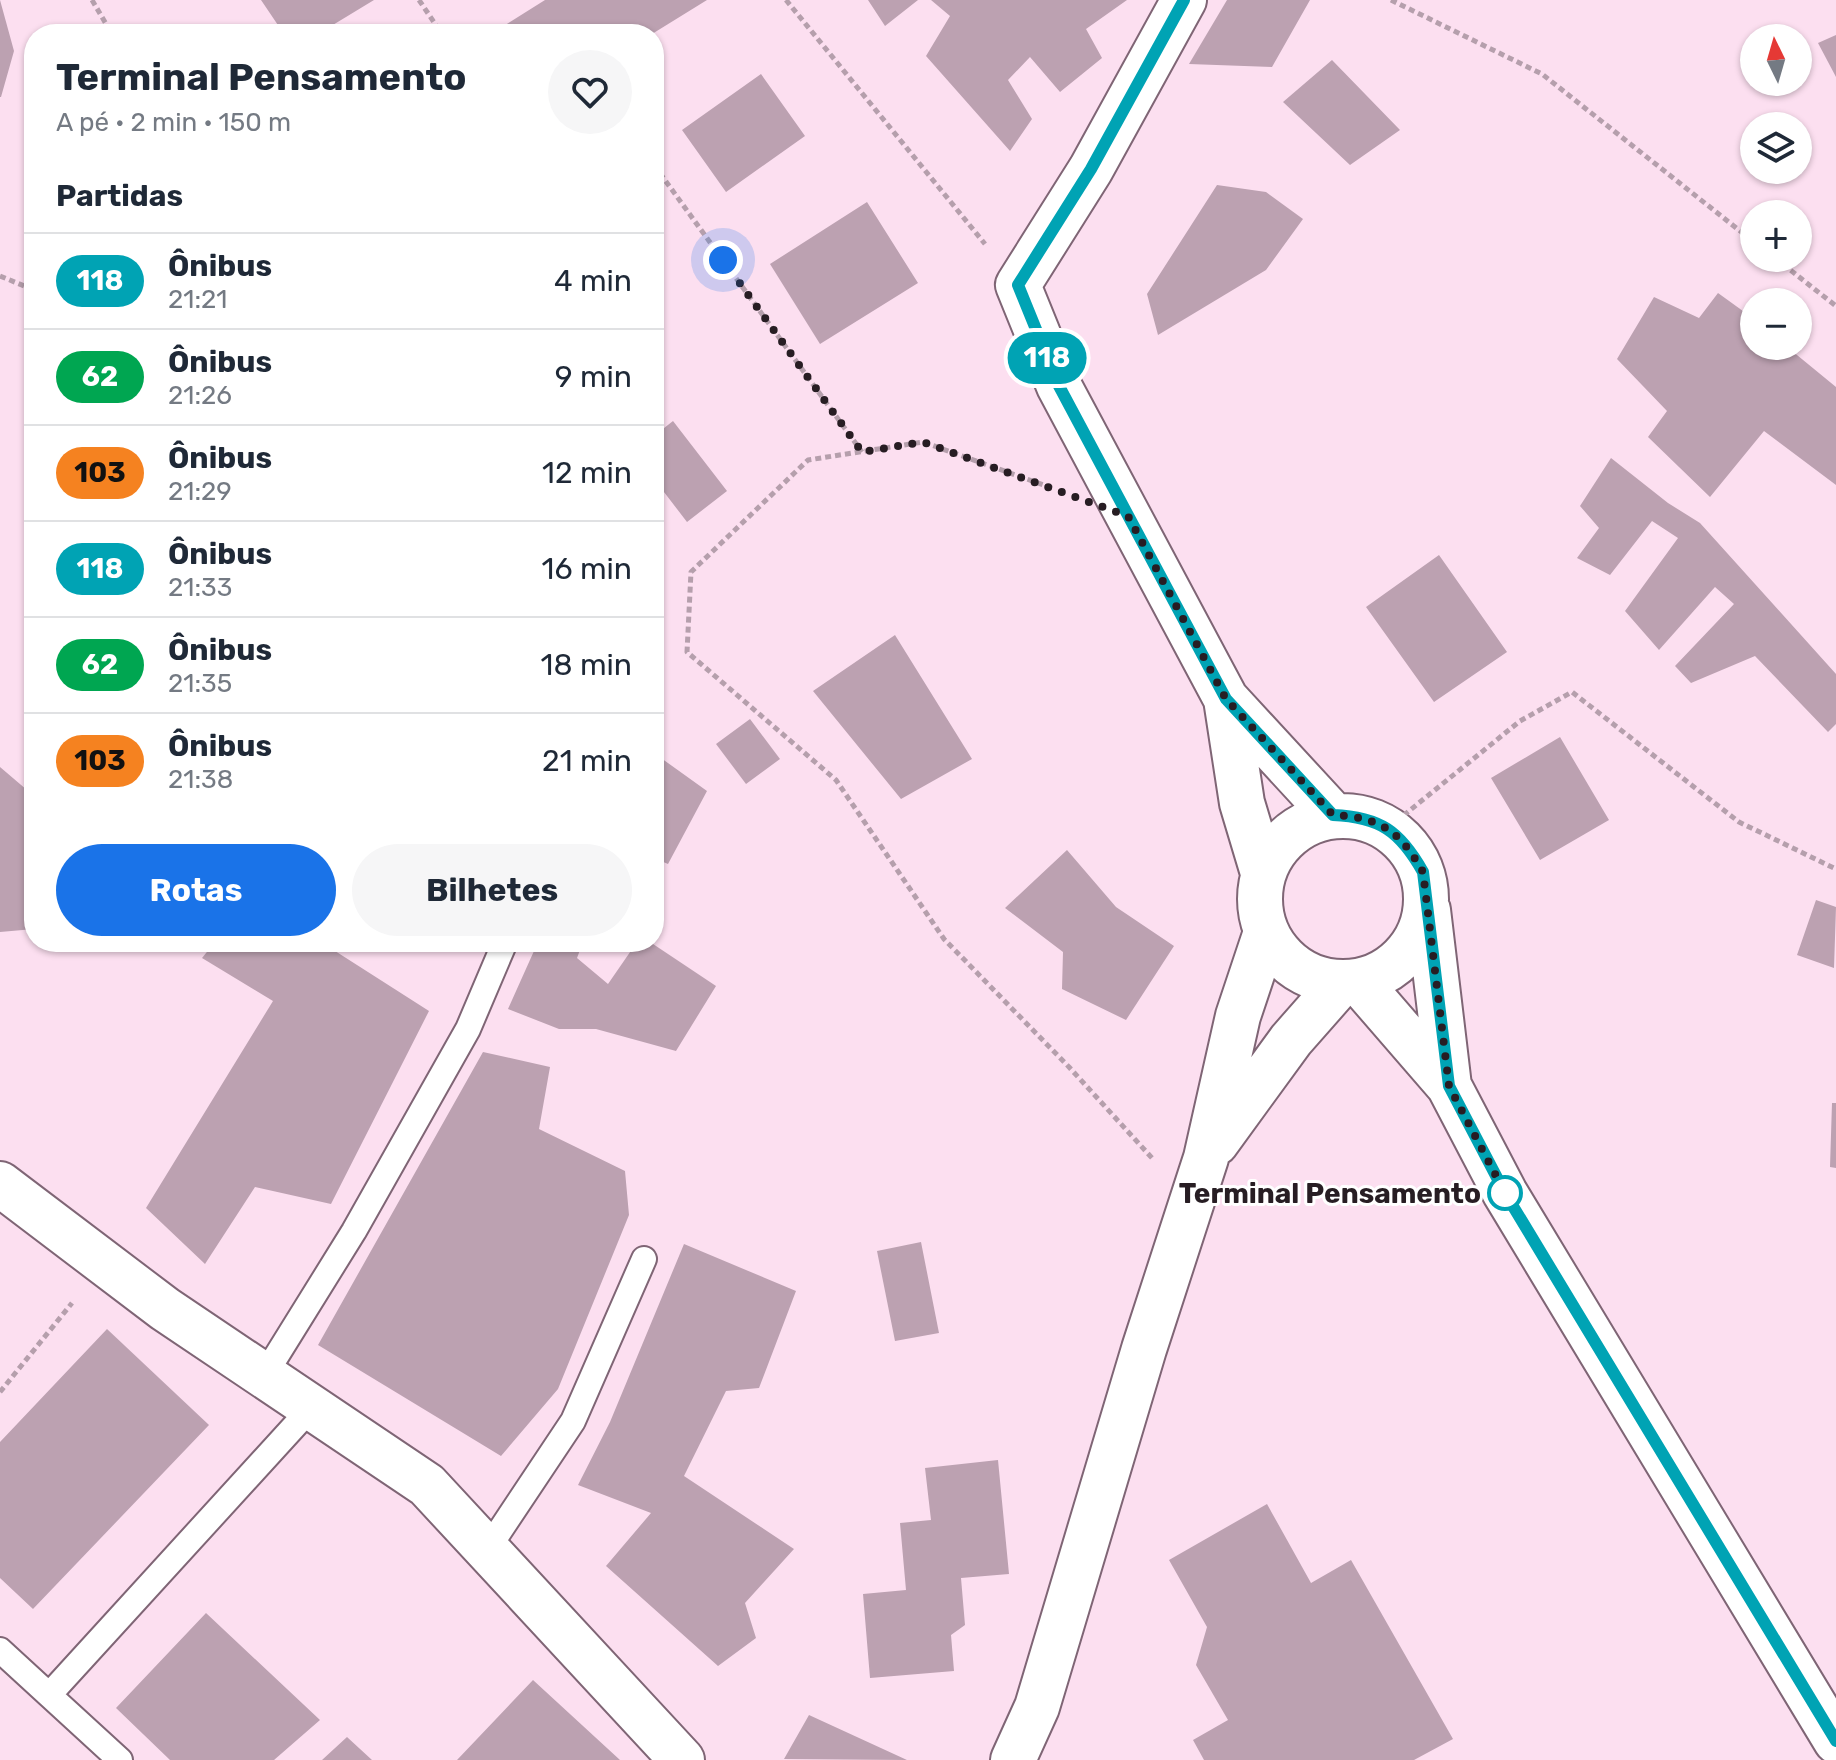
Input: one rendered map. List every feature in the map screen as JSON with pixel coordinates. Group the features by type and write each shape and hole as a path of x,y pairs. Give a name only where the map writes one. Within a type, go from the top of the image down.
{"street":[{"path":"1184,0 1091,169 1018,285 1059,386 1226,699 1333,815"},
{"path":"1226,699 1242,803 1263,873 1260,913 1266,932 1279,952 1297,968 1319,979 1350,982 1380,973 1399,961 1414,944 1423,923 1427,901"},
{"path":"1263,873 1278,846 1303,825 1333,815 1362,816 1388,828 1409,847 1423,872 1449,1086"},
{"path":"1013,1760 1037,1707 1144,1349 1206,1158 1238,1016 1266,932"},
{"path":"1206,1158 1291,1040 1350,982"},
{"path":"1350,982 1449,1086 1505,1193 1836,1741"},
{"path":"0,1184 165,1309 427,1485 682,1760"}],"lane":[{"path":"264,1376 354,1231 468,1029 501,952"},
{"path":"487,1550 573,1421 644,1259"},
{"path":"49,1695 311,1408"},
{"path":"0,1650 120,1760"}],"path":[{"path":"92,0 106,24"},
{"path":"419,0 435,24"},
{"path":"786,0 1018,285"},
{"path":"1391,0 1542,74 1740,231"},
{"path":"664,179 862,452"},
{"path":"1793,272 1836,306"},
{"path":"0,276 24,286"},
{"path":"1128,516 923,442 808,460 691,572 687,652 836,780 944,939 1069,1067 1192,1202"},
{"path":"1388,828 1520,721 1572,692 1739,822 1836,869"},
{"path":"0,1392 104,1263"}],"building":[{"path":"0,0 14,51 1,97 0,97"},
{"path":"261,0 374,0 334,24 277,24"},
{"path":"545,0 707,0 664,27 664,24 507,24"},
{"path":"868,0 918,0 885,26"},
{"path":"931,0 1127,0 1086,29 1102,58 1060,92 1030,57 1008,80 1032,119 1010,151 926,56 950,16"},
{"path":"1227,0 1310,0 1272,67 1189,64"},
{"path":"1836,35 1836,77 1818,43"},
{"path":"1332,60 1400,130 1350,165 1283,102"},
{"path":"761,74 805,136 726,192 682,130"},
{"path":"1217,185 1266,192 1303,219 1266,270 1158,335 1147,294"},
{"path":"867,202 918,283 820,344 770,264"},
{"path":"1718,293 1740,309 1740,360 1803,360 1836,387 1836,485 1764,431 1710,497 1648,437 1667,411 1617,359 1654,297 1699,318"},
{"path":"673,421 727,491 687,522 664,492 664,428"},
{"path":"1611,458 1668,503 1700,523 1836,674 1836,724 1828,732 1755,656 1691,683 1675,666 1734,604 1715,587 1659,650 1625,611 1678,538 1652,521 1610,575 1577,558 1599,528 1580,506"},
{"path":"1439,555 1507,652 1434,702 1366,607"},
{"path":"895,635 972,759 901,799 813,691"},
{"path":"750,719 780,759 746,784 716,744"},
{"path":"1560,737 1609,820 1540,860 1491,778"},
{"path":"664,760 707,791 668,864 664,862"},
{"path":"0,767 24,787 24,930 0,932"},
{"path":"1067,850 1116,907 1174,946 1126,1020 1062,989 1063,952 1005,908"},
{"path":"1816,900 1836,907 1834,968 1797,955"},
{"path":"664,951 716,986 676,1051 596,1029 559,1029 508,1009 534,952 579,952 577,958 608,984 630,952"},
{"path":"207,952 337,952 429,1011 331,1204 255,1187 205,1264 146,1208 273,1001 202,958"},
{"path":"483,1052 550,1067 539,1129 625,1171 629,1215 558,1389 501,1456 318,1345"},
{"path":"1832,1103 1836,1103 1836,1168 1830,1167"},
{"path":"921,1242 939,1333 895,1341 877,1251"},
{"path":"684,1244 796,1291 759,1388 726,1391 684,1476 794,1549 745,1603 756,1638 718,1666 606,1566 651,1513 578,1485 610,1422"},
{"path":"107,1329 209,1425 33,1609 0,1578 0,1442"},
{"path":"998,1460 1009,1574 961,1578 965,1625 951,1635 954,1671 870,1678 863,1594 906,1590 900,1523 931,1520 925,1468"},
{"path":"1267,1504 1311,1583 1351,1560 1453,1739 1414,1760 1204,1760 1193,1740 1228,1720 1196,1665 1207,1627 1169,1560"},
{"path":"206,1613 320,1720 274,1760 170,1760 116,1708"},
{"path":"533,1680 620,1760 457,1760"},
{"path":"809,1715 907,1760 784,1759"},
{"path":"347,1737 372,1760 322,1760"}],"bus line":[{"name":"118","path":"1184,0 1091,169 1018,285 1059,386 1226,699 1333,815 1362,816 1388,828 1409,847 1423,872 1449,1086 1505,1193 1836,1741"}],"place":[{"name":"Terminal Pensamento","path":"1505,1193"}],"route":[{"path":"723,260 862,452 923,442 1128,516 1226,699 1333,815 1362,816 1388,828 1409,847 1423,872 1449,1086 1505,1193"}]}
